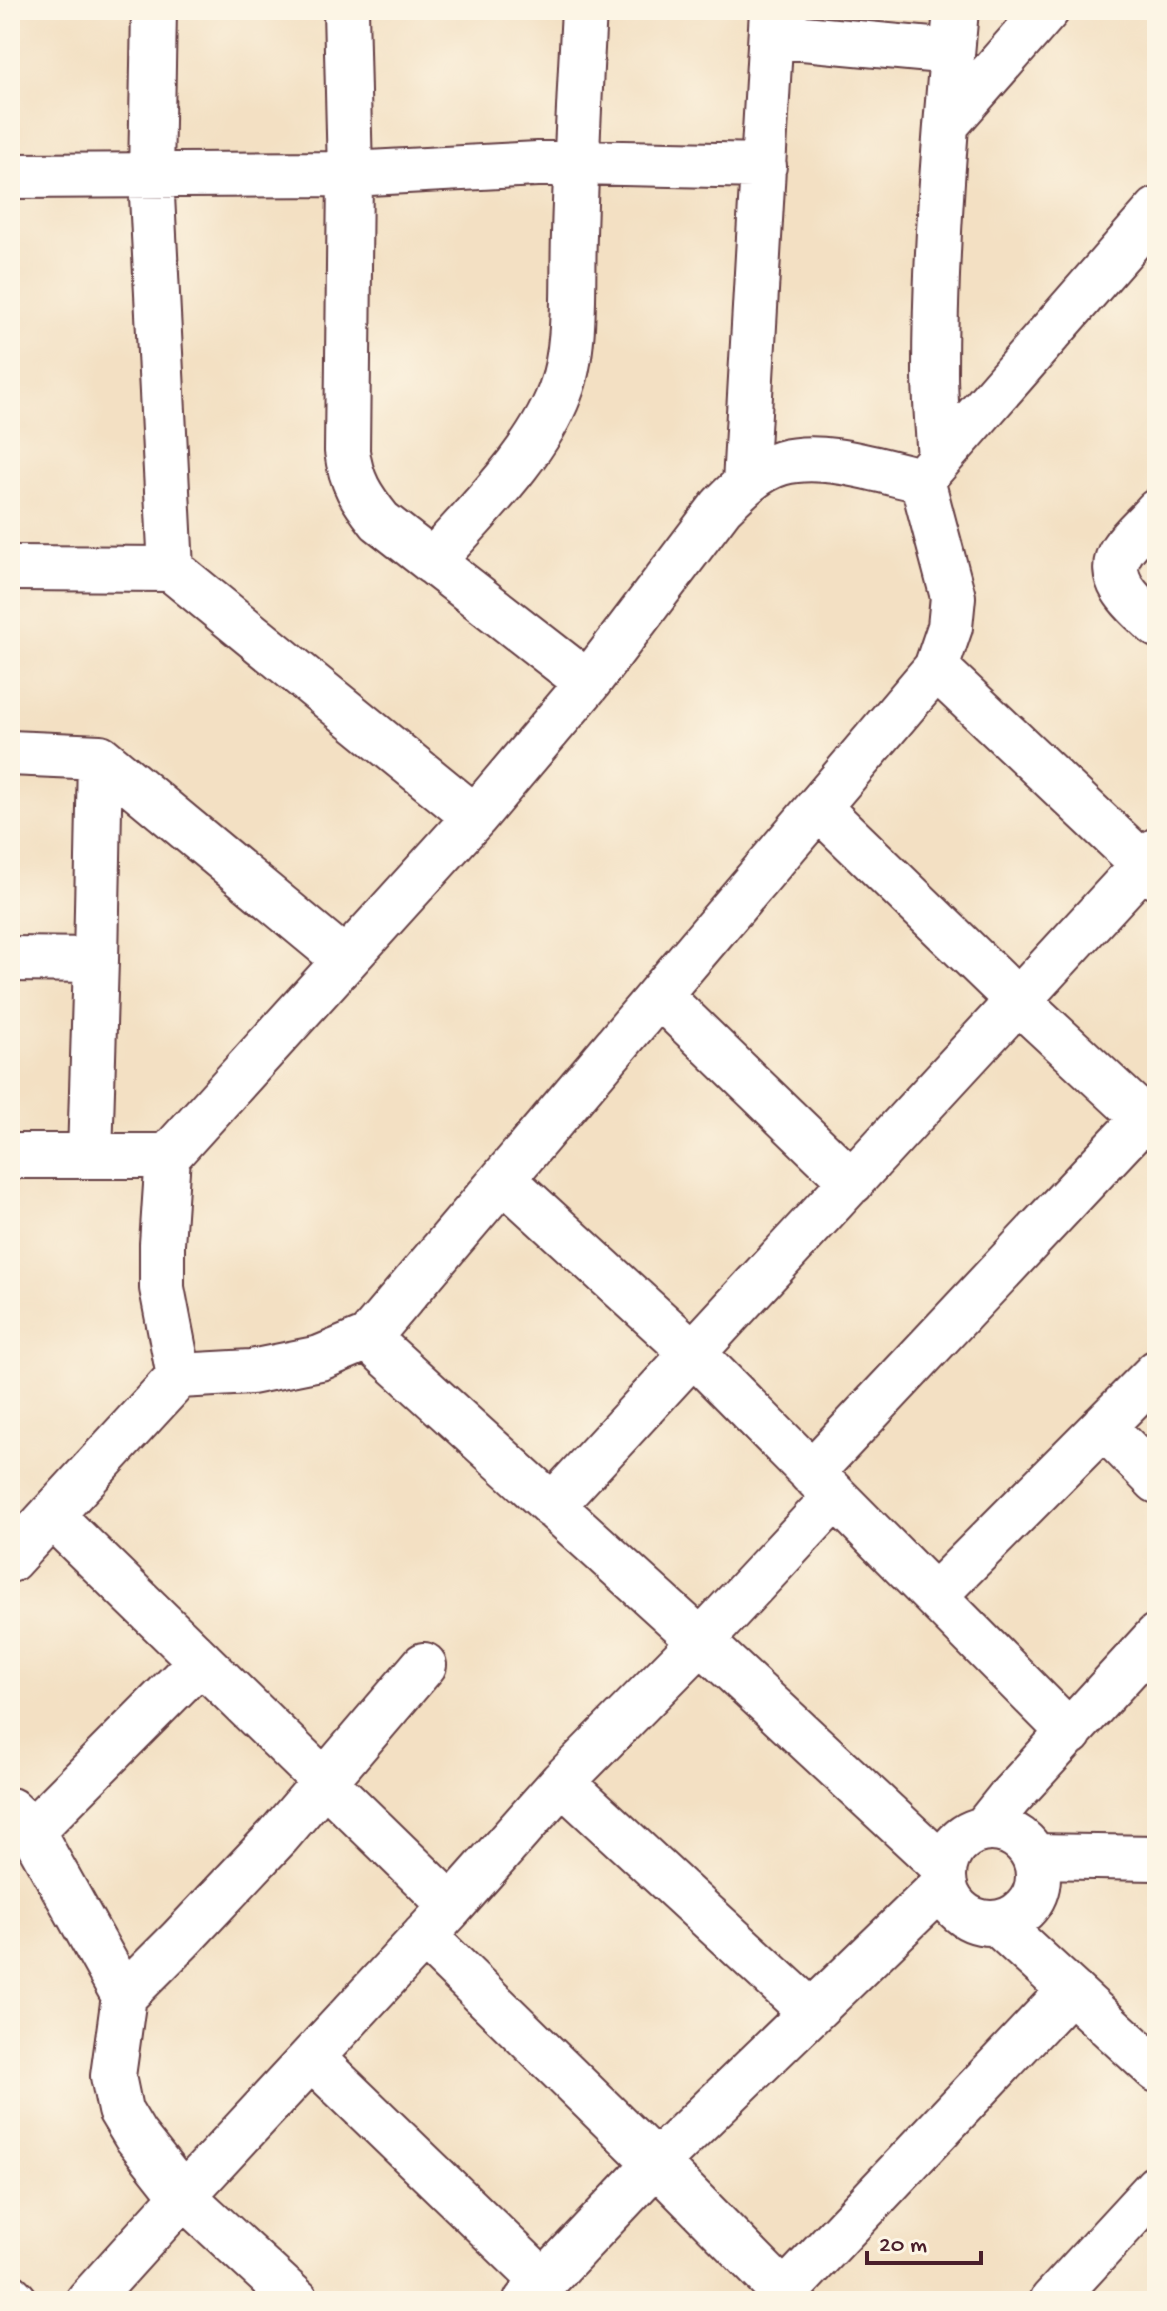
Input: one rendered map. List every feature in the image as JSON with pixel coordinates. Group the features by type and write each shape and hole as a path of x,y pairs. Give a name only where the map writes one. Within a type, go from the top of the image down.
{"street":[{"path":"154,10 151,176 171,569"},
{"path":"346,10 350,174 347,451 350,475 362,499 380,521 588,683"},
{"path":"432,562 514,468 543,426 560,393 570,354 584,10"},
{"path":"946,125 1047,10"},
{"path":"10,1560 179,1376 251,1372 307,1361 368,1338 936,668 950,627 953,597 931,469 936,302 954,31 772,22 745,483"},
{"path":"10,176 350,174 576,162 764,166"},
{"path":"931,469 1157,210"},
{"path":"179,1376 162,1288 168,1156 475,817 588,683 721,507 745,483 780,464 819,459 931,469"},
{"path":"1157,511 1120,552 1117,568 1120,584 1129,599 1157,625"},
{"path":"10,568 171,569 475,817"},
{"path":"552,1506 1018,1001 1153,864 936,668"},
{"path":"10,753 100,757 345,960"},
{"path":"90,1156 100,757"},
{"path":"88,2301 562,1782 701,1641 823,1485 1151,1124 1018,1001 819,808"},
{"path":"10,959 96,960"},
{"path":"659,995 852,1182"},
{"path":"10,1156 168,1156"},
{"path":"503,1179 693,1353 1070,1733"},
{"path":"368,1338 701,1641 944,1876 954,1906 973,1920 997,1923 1017,1916 1033,1899 1038,1878 1034,1856 1014,1834 985,1828"},
{"path":"934,1596 1157,1372"},
{"path":"1103,1426 1157,1481"},
{"path":"51,1515 325,1779 438,1921 780,2297 1070,1990"},
{"path":"312,2058 535,2292 656,2163 811,2012 944,1876 951,1849 966,1835 985,1828 1157,1636"},
{"path":"124,1996 21,1821 201,1661"},
{"path":"297,2301 183,2196 135,2135 120,2110 113,2076 124,1996 279,1835 424,1665"},
{"path":"562,1782 811,2012"},
{"path":"1034,1856 1157,1858"},
{"path":"997,1923 1157,2070"},
{"path":"1052,2301 1157,2187"},
{"path":"10,2296 15,2301"}]}
